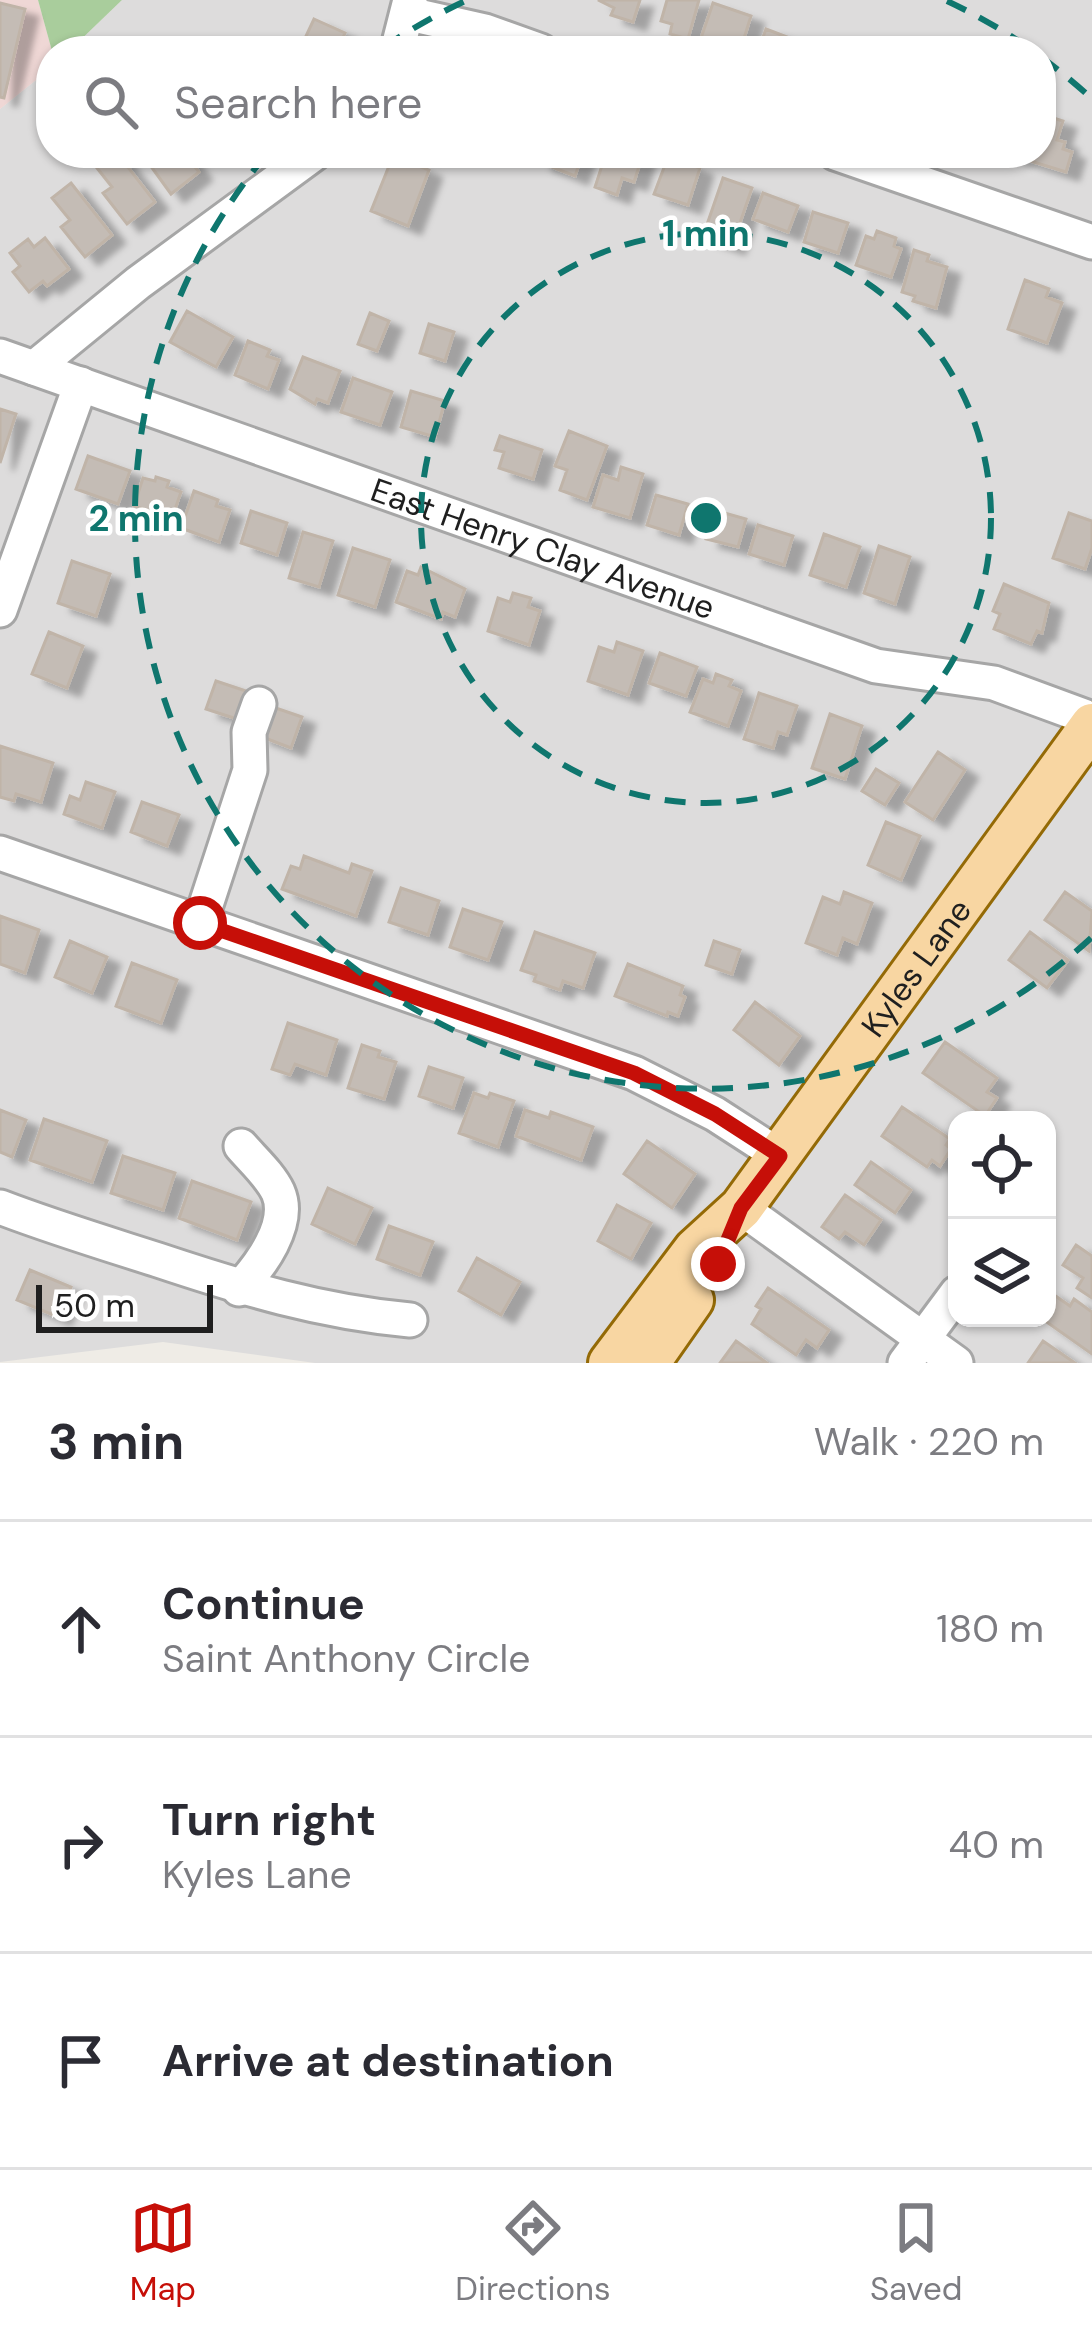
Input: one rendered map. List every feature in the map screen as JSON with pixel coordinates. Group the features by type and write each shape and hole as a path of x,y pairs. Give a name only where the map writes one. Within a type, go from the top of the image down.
{"main road":[{"name":"Kyles Lane","path":"610,1363 694,1250 741,1208 1092,722"},
{"name":"Kyles Lane","path":"648,1363 718,1264 741,1208"}],"street":[{"path":"402,36 410,7 499,36"},
{"path":"0,329 16,361 137,283 294,168"},
{"path":"878,168 1092,242"},
{"name":"East Henry Clay Avenue","path":"16,361 876,666 994,683 1092,722"},
{"path":"0,610 81,384"},
{"path":"200,923 250,770 249,732 259,704"},
{"path":"0,853 634,1073 715,1114 780,1156"},
{"path":"239,1288 254,1273 280,1222 280,1196 241,1146"},
{"path":"0,1207 239,1288 315,1308 410,1320"},
{"path":"741,1208 914,1351 956,1363"},
{"path":"914,1351 948,1305"}],"shaded area":[{"path":"0,0 38,0 48,36 36,36 36,80 0,109"},
{"path":"122,0 1092,0 1092,1363 648,1363 717,1264 740,1211 610,1363 315,1363 163,1342 0,1362 0,109 36,80 36,168 1056,168 1056,36 85,36"}],"green space":[{"path":"38,0 122,0 85,36 48,36"}],"building":[{"path":"598,0 640,0 633,22 611,15 614,8"},
{"path":"667,0 699,0 689,36 670,34 672,24 661,21"},
{"path":"0,3 25,9 4,98 0,97"},
{"path":"713,3 751,16 745,36 702,36"},
{"path":"314,19 345,33 344,36 306,36"},
{"path":"1056,119 1063,121 1057,140 1072,152 1066,172 1053,168"},
{"path":"97,168 129,168 155,202 127,224 103,193 112,187"},
{"path":"152,168 196,168 199,172 171,194"},
{"path":"388,168 429,170 408,226 371,211"},
{"path":"554,168 578,168 575,176"},
{"path":"601,168 638,168 634,182 622,178 617,195 595,187"},
{"path":"664,168 700,168 688,205 654,194"},
{"path":"723,178 752,188 732,246 703,236"},
{"path":"71,183 112,235 85,257 61,227 70,220 52,198"},
{"path":"763,193 798,206 788,232 753,219"},
{"path":"813,212 848,223 838,253 804,242"},
{"path":"877,231 896,238 894,246 901,249 891,277 856,265 866,236 874,239"},
{"path":"45,238 69,269 47,286 43,281 29,292 13,272 20,266 10,253 28,239 34,247"},
{"path":"914,250 929,255 927,261 947,267 936,308 902,292"},
{"path":"1025,280 1049,289 1046,297 1062,303 1047,343 1008,329"},
{"path":"187,311 233,337 216,367 170,342"},
{"path":"370,313 389,321 377,351 358,344"},
{"path":"429,324 454,332 445,361 420,353"},
{"path":"248,341 270,350 267,356 279,360 268,389 235,375"},
{"path":"303,357 340,371 328,403 317,399 315,404 290,389"},
{"path":"353,378 392,392 380,425 341,412"},
{"path":"411,391 445,401 435,437 401,427"},
{"path":"0,409 16,414 0,463"},
{"path":"569,431 607,446 587,500 560,490 567,470 555,466"},
{"path":"500,436 542,450 533,479 499,468 504,452 495,450"},
{"path":"88,456 130,471 118,504 76,489"},
{"path":"621,467 643,474 630,518 593,507 603,475 618,480"},
{"path":"156,477 181,492 172,518 134,506 143,478 155,481"},
{"path":"194,491 230,510 219,542 181,528"},
{"path":"656,495 688,504 679,535 647,525"},
{"path":"714,510 746,519 738,547 706,539"},
{"path":"251,511 287,523 277,555 241,543"},
{"path":"1069,513 1092,521 1092,548 1085,569 1053,558"},
{"path":"758,525 793,536 784,565 749,554"},
{"path":"303,532 333,541 319,587 289,578"},
{"path":"824,534 860,547 846,587 810,575"},
{"path":"879,546 910,557 895,604 864,593"},
{"path":"353,548 390,560 375,607 338,595"},
{"path":"72,561 110,574 96,616 58,603"},
{"path":"421,567 465,589 455,617 443,612 441,619 396,602 407,571 418,575"},
{"path":"1004,584 1049,603 1042,633 1037,631 1031,644 994,629 1000,614 993,611"},
{"path":"513,593 531,598 528,607 540,611 529,645 488,631 498,598 510,602"},
{"path":"49,632 83,646 67,688 32,674"},
{"path":"617,642 643,651 628,695 588,681 599,647 614,652"},
{"path":"660,653 697,667 686,696 649,683"},
{"path":"716,674 732,680 729,686 741,691 728,726 690,712 703,679 713,683"},
{"path":"216,681 252,693 243,721 206,709"},
{"path":"759,693 797,706 787,735 778,732 773,748 744,739"},
{"path":"267,705 302,717 291,748 257,735"},
{"path":"830,714 862,726 845,779 812,768"},
{"path":"0,746 53,763 41,802 16,794 14,801 0,797"},
{"path":"938,752 965,770 933,820 905,802"},
{"path":"876,769 899,783 885,805 862,791"},
{"path":"86,782 115,792 102,828 64,814 70,796 80,800"},
{"path":"142,802 179,815 167,846 131,832"},
{"path":"886,822 920,836 901,880 868,865"},
{"path":"304,856 349,873 352,864 372,871 356,916 282,889 291,866 300,869"},
{"path":"401,888 439,901 428,935 389,922"},
{"path":"844,892 872,903 857,944 843,938 837,955 806,943 823,897 840,904"},
{"path":"1065,892 1092,911 1089,951 1045,920"},
{"path":"463,909 502,922 488,960 450,947"},
{"path":"0,916 39,930 25,973 0,964"},
{"path":"535,932 595,953 583,988 563,981 560,990 534,981 536,975 521,970"},
{"path":"1030,932 1068,960 1047,988 1009,960"},
{"path":"70,941 107,957 92,993 55,977"},
{"path":"714,941 740,950 732,974 706,965"},
{"path":"132,963 177,980 161,1023 116,1006"},
{"path":"628,964 683,986 680,995 685,997 678,1016 615,996"},
{"path":"755,1002 800,1036 779,1065 734,1030"},
{"path":"288,1023 337,1040 326,1075 295,1064 290,1075 272,1069"},
{"path":"945,1042 997,1078 987,1092 997,1098 988,1111 978,1111 923,1073"},
{"path":"362,1045 396,1062 384,1099 348,1088"},
{"path":"429,1067 463,1078 453,1108 419,1096"},
{"path":"474,1093 514,1101 498,1147 459,1133"},
{"path":"902,1107 948,1138 948,1154 940,1166 932,1160 927,1167 882,1136"},
{"path":"0,1110 26,1120 12,1157 0,1152"},
{"path":"525,1110 549,1118 551,1112 593,1127 581,1160 516,1136"},
{"path":"44,1119 107,1141 92,1182 30,1160"},
{"path":"647,1141 695,1174 672,1208 624,1174"},
{"path":"123,1156 175,1173 163,1210 111,1193"},
{"path":"871,1162 911,1190 895,1213 855,1185"},
{"path":"192,1181 251,1202 237,1240 179,1218"},
{"path":"328,1188 372,1208 355,1244 312,1224"},
{"path":"845,1195 881,1220 864,1245 845,1232 839,1239 822,1227"},
{"path":"617,1205 651,1223 631,1259 598,1241"},
{"path":"389,1226 433,1242 420,1275 377,1259"},
{"path":"1076,1245 1092,1256 1092,1298 1077,1288 1083,1278 1063,1265"},
{"path":"477,1258 520,1282 501,1315 459,1291"},
{"path":"30,1270 71,1287 58,1317 17,1300"},
{"path":"768,1288 829,1330 817,1348 806,1340 796,1355 752,1324 761,1309 756,1306"},
{"path":"1056,1296 1070,1306 1074,1299 1092,1312 1092,1354 1054,1327"},
{"path":"736,1341 767,1363 720,1363"},
{"path":"1043,1341 1075,1363 1028,1363"}],"route":[{"path":"200,923 634,1073 715,1114 780,1156 741,1208 718,1264"}]}
